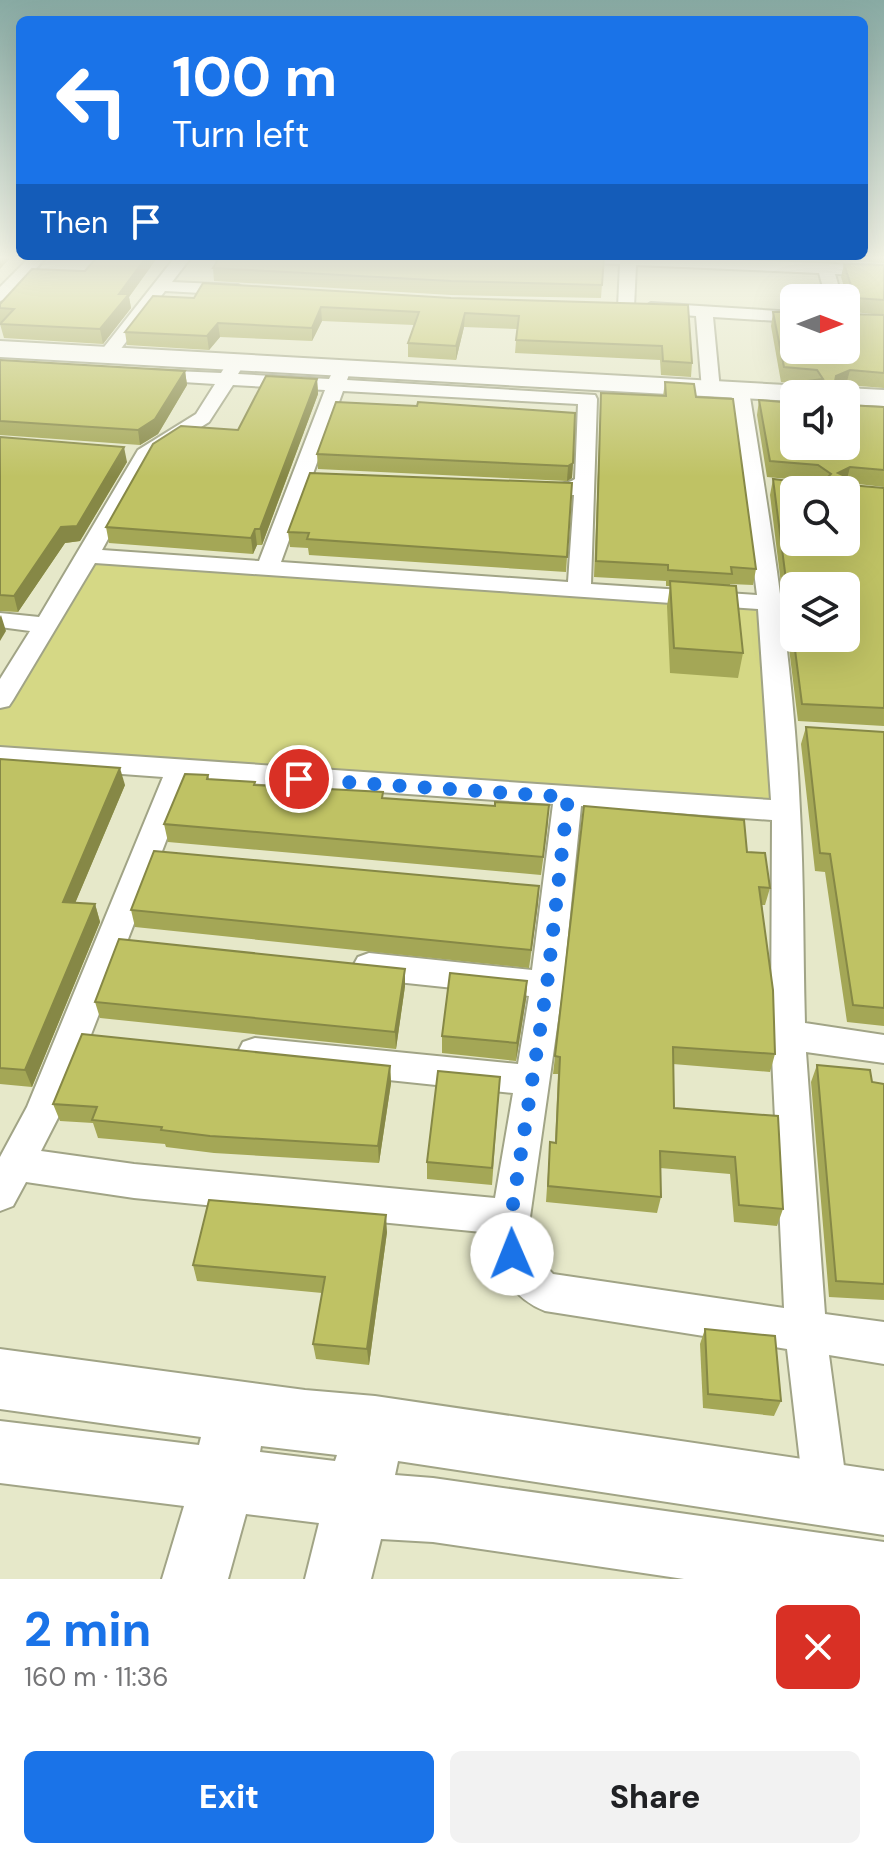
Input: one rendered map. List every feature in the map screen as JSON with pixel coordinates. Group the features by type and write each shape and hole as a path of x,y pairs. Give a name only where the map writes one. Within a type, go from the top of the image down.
{"street":[{"path":"107,355 126,330"},
{"path":"706,330 711,390"},
{"path":"0,349 107,355 231,371"},
{"path":"0,366 231,371 588,399 579,592"},
{"path":"0,700 88,556 137,453 194,425 209,410 231,371"},
{"path":"339,378 711,390 780,406"},
{"path":"267,570 309,478 339,378"},
{"path":"742,398 780,396"},
{"path":"860,397 884,398"},
{"path":"0,1379 237,1412 375,1427 855,1499 806,1334 788,1035 786,811 796,733 771,603 762,486 742,398"},
{"path":"860,413 884,415"},
{"path":"517,489 568,490 580,487 585,480"},
{"path":"88,556 771,603"},
{"path":"0,620 46,625"},
{"path":"0,756 179,771 786,811"},
{"path":"179,771 160,855 91,1035 43,1112 9,1179 134,1181 511,1217"},
{"path":"568,797 544,890 547,985 511,1217 512,1254 524,1277 545,1292 806,1334 884,1343"},
{"path":"338,963 547,985"},
{"path":"788,1035 884,1049"},
{"path":"217,1048 532,1080"},
{"path":"195,1579 223,1480 237,1412"},
{"path":"338,1579 375,1427"},
{"path":"0,1452 338,1493 357,1505 433,1510 727,1566 884,1575"}],"green space":[{"path":"88,557 767,606 785,811 0,756 0,700"}],"building":[{"path":"127,330 212,330 207,336 125,332"},
{"path":"413,330 460,330 456,346 408,343"},
{"path":"517,330 690,330 692,363 663,361 662,346 516,340"},
{"path":"860,330 884,330 884,373 850,370 836,376 835,380 815,380 823,379 817,370 784,367 783,364 860,364"},
{"path":"0,360 185,371 155,419 138,430 0,421"},
{"path":"266,376 317,379 260,529 255,529 251,538 106,527 153,444 181,426 238,430"},
{"path":"665,382 694,384 696,397 733,399 756,569 731,567 732,574 668,570 668,565 596,561 601,393 666,396"},
{"path":"759,400 780,402 780,460 860,460 860,406 884,407 884,470 850,467 838,473 845,476 829,476 831,474 818,465 770,461"},
{"path":"336,402 417,406 418,402 575,413 573,463 568,466 317,454"},
{"path":"0,437 124,447 77,526 61,527 14,596 0,595"},
{"path":"310,473 572,483 567,557 307,539 309,533 288,532"},
{"path":"773,479 780,480 780,533"},
{"path":"860,486 884,488 884,708 802,704 795,652 860,652 860,572 785,572 783,556 860,556"},
{"path":"670,581 736,586 743,653 674,648"},
{"path":"806,727 884,732 884,1008 853,1005 830,854 820,853"},
{"path":"0,759 120,768 63,902 95,904 25,1070 0,1068"},
{"path":"185,774 208,775 207,779 255,782 254,785 383,792 382,798 495,806 495,802 549,805 543,857 164,824"},
{"path":"584,806 744,820 747,852 765,853 770,888 759,887 773,990 775,1054 673,1047 674,1108 778,1116 783,1209 739,1205 735,1157 660,1151 661,1197 548,1186 550,1142 556,1143 560,1057 555,1056"},
{"path":"154,851 539,886 531,950 131,910"},
{"path":"119,939 405,969 395,1032 95,1002"},
{"path":"450,973 527,981 517,1043 442,1036"},
{"path":"82,1034 390,1066 378,1146 210,1136 161,1130 162,1127 92,1120 97,1107 53,1104"},
{"path":"817,1065 870,1070 872,1082 884,1084 884,1284 836,1281"},
{"path":"438,1071 500,1077 492,1168 427,1162"},
{"path":"209,1200 386,1215 367,1349 313,1344 325,1277 193,1265"},
{"path":"705,1329 775,1336 781,1401 708,1394"}],"route":[{"path":"299,779 568,797 547,985 511,1217 512,1254"}]}
